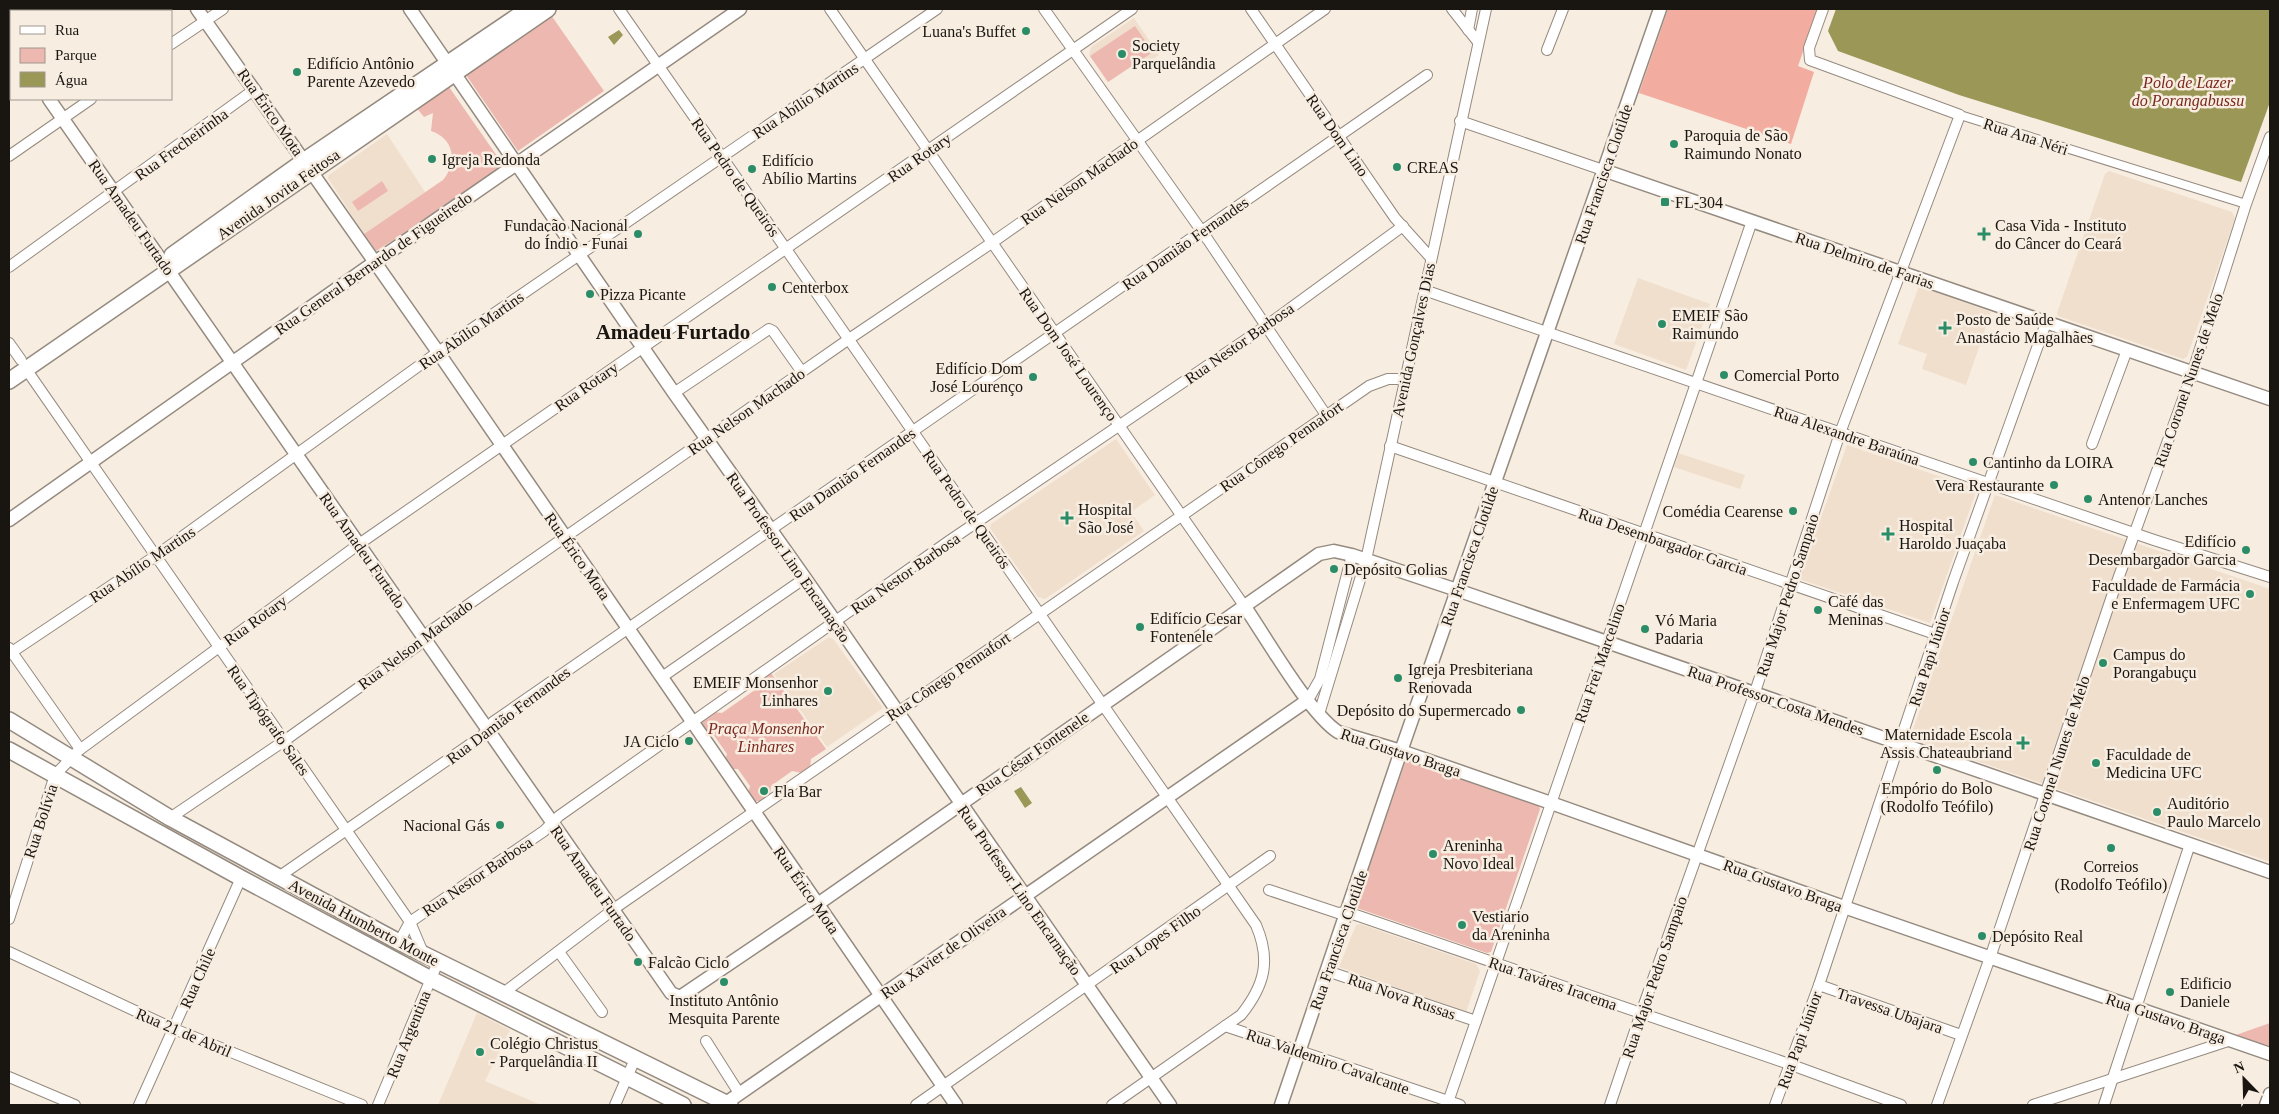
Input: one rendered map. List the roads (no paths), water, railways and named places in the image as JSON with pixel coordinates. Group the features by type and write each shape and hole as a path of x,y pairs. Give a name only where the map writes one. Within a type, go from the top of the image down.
{"main road":[{"name":"Avenida Jovita Feitosa","path":"451,68 528,9"},
{"name":"Avenida Jovita Feitosa","path":"9,381 18,366 166,266 309,165 451,68 548,9"},
{"name":"Avenida Humberto Monte","path":"9,720 76,753 170,818 431,959 635,1059 732,1100"},
{"name":"Avenida Humberto Monte","path":"9,750 241,878 431,979 684,1105"}],"street":[{"name":"Rua Érico Mota","path":"198,9 309,165 956,1105"},
{"path":"172,43 223,9"},
{"name":"Rua Professor Lino Encarnação","path":"410,9 642,347 805,578 895,712 1170,1105"},
{"name":"Rua Pedro de Queirós","path":"619,9 1165,797 1256,925 1264,943 1264,970 1252,1001 1242,1015 1112,1105"},
{"name":"Rua General Bernardo de Figueiredo","path":"9,520 92,464 375,262 740,9"},
{"name":"Rua Dom José Lourenço","path":"830,9 1246,607 1308,700"},
{"name":"Rua Abílio Martins","path":"10,651 154,557 438,352 937,9"},
{"path":"1044,9 1202,232 1326,416"},
{"name":"Rua Rotary","path":"76,753 359,544 1132,9"},
{"name":"Rua Dom Lino","path":"1251,9 1403,226 1431,258"},
{"name":"Rua Nelson Machado","path":"170,818 284,741 424,639 431,631 564,537 993,242 1325,9"},
{"path":"1452,9 1478,42"},
{"path":"1468,30 1472,9"},
{"name":"Avenida Gonçalves Dias","path":"1308,700 1328,667 1366,560 1460,121 1486,9"},
{"path":"1548,50 1563,9"},
{"name":"Rua Francisca Clotilde","path":"1281,1105 1494,482 1660,9"},
{"name":"Rua Ana Néri","path":"1823,9 1809,48 1810,60 1960,114 2246,204"},
{"name":"Rua Damião Fernandes","path":"280,876 482,736 493,722 1427,75"},
{"name":"Rua Frecheirinha","path":"9,267 255,89"},
{"name":"Rua Amadeu Furtado","path":"50,100 552,824 671,993 680,997"},
{"path":"9,156 90,100"},
{"name":"Rua Major Pedro Sampaio","path":"1610,1105 1640,1012 1755,692 1840,433 1960,114"},
{"name":"Rua Delmiro de Farias","path":"1460,121 2192,374 2270,399"},
{"name":"Rua Coronel Nunes de Melo","path":"1937,1105 2192,374 2246,204 2270,137"},
{"name":"Rua Frei Marcelino","path":"1448,1103 1606,641 1645,535 1694,383 1752,221"},
{"name":"Rua Nestor Barbosa","path":"399,942 410,922 552,824 558,816 976,523 1266,326 1403,226"},
{"name":"Rua Alexandre Baraúna","path":"1424,290 1840,433 2270,577"},
{"name":"Rua Papi Júnior","path":"1775,1105 1819,985 1988,483 2046,323"},
{"path":"674,393 769,329 802,372"},
{"name":"Rua Tipógrafo Sales","path":"9,343 18,366 92,464 154,557 410,922"},
{"path":"2092,444 2127,350"},
{"name":"Rua Cônego Pennafort","path":"502,994 613,910 895,712 1326,416 1377,382 1388,379 1404,379"},
{"name":"Rua Desembargador Garcia","path":"1390,446 1938,635"},
{"name":"Rua César Fontenele","path":"680,997 817,904 1102,704 1246,607 1319,554 1334,551 1366,560"},
{"name":"Avenida Gonçalves Dias","path":"1319,714 1352,555"},
{"name":"Rua Professor Costa Mendes","path":"1366,560 1755,692 2270,872"},
{"path":"662,677 805,578"},
{"path":"10,651 76,753"},
{"name":"Rua Gustavo Braga","path":"1308,700 1330,727 1338,732 1401,751 1698,853 1844,907 2270,1054"},
{"name":"Rua Xavier de Oliveira","path":"732,1100 1165,797 1308,700"},
{"name":"Rua Bolívia","path":"9,919 55,774 76,753"},
{"path":"2104,1105 2190,844"},
{"name":"Rua Lopes Filho","path":"916,1105 1229,887 1270,856"},
{"name":"Rua Chile","path":"139,1105 241,878"},
{"name":"Rua Taváres Iracema","path":"1268,890 1338,913 1347,912 1640,1012 1901,1105"},
{"name":"Rua Nestor Barbosa","path":"410,922 431,959"},
{"name":"Rua 21 de Abril","path":"9,952 174,1029 362,1105"},
{"path":"559,952 602,1012"},
{"name":"Rua Argentina","path":"378,1105 431,979 431,959"},
{"name":"Rua Nova Russas","path":"1327,971 1476,1021"},
{"name":"Travessa Ubajara","path":"1819,985 1961,1035"},
{"name":"Rua Valdemiro Cavalcante","path":"1225,1026 1300,1050 1448,1103 1460,1105"},
{"path":"2033,1105 2232,1040"},
{"path":"706,1041 732,1100"},
{"path":"615,1105 635,1059"},
{"path":"9,1077 75,1105"},
{"path":"2266,1105 2270,1094"}],"water":[{"name":"Polo de Lazer do Porangabussu","path":"1836,9 2270,9 2270,102 2241,182 1959,95 1838,51 1828,31"},
{"path":"619,30 623,35 614,45 608,37"},
{"path":"1021,787 1032,803 1025,808 1014,791"}],"place":[{"name":"Luana's Buffet","path":"1026,31"},
{"name":"Society Parquelândia","path":"1122,54"},
{"name":"Edifício Antônio Parente Azevedo","path":"297,72"},
{"name":"Paroquia de São Raimundo Nonato","path":"1674,144"},
{"name":"Igreja Redonda","path":"432,159"},
{"name":"CREAS","path":"1397,167"},
{"name":"Edifício Abílio Martins","path":"752,169"},
{"name":"FL-304","path":"1665,202"},
{"name":"Fundação Nacional do Índio - Funai","path":"638,234"},
{"name":"Casa Vida - Instituto do Câncer do Ceará","path":"1984,234"},
{"name":"Centerbox","path":"772,287"},
{"name":"Pizza Picante","path":"590,294"},
{"name":"EMEIF São Raimundo","path":"1662,324"},
{"name":"Posto de Saúde Anastácio Magalhães","path":"1945,328"},
{"name":"Comercial Porto","path":"1724,375"},
{"name":"Edifício Dom José Lourenço","path":"1033,377"},
{"name":"Cantinho da LOIRA","path":"1973,462"},
{"name":"Vera Restaurante","path":"2054,485"},
{"name":"Antenor Lanches","path":"2088,499"},
{"name":"Comédia Cearense","path":"1793,511"},
{"name":"Hospital São José","path":"1067,518"},
{"name":"Hospital Haroldo Juaçaba","path":"1888,534"},
{"name":"Edifício Desembargador Garcia","path":"2246,550"},
{"name":"Depósito Golias","path":"1334,569"},
{"name":"Faculdade de Farmácia e Enfermagem UFC","path":"2250,594"},
{"name":"Café das Meninas","path":"1818,610"},
{"name":"Edifício Cesar Fontenele","path":"1140,627"},
{"name":"Vó Maria Padaria","path":"1645,629"},
{"name":"Campus do Porangabuçu","path":"2103,663"},
{"name":"Igreja Presbiteriana Renovada","path":"1398,678"},
{"name":"EMEIF Monsenhor Linhares","path":"828,691"},
{"name":"Depósito do Supermercado","path":"1521,710"},
{"name":"JA Ciclo","path":"689,741"},
{"name":"Maternidade Escola Assis Chateaubriand","path":"2023,743"},
{"name":"Faculdade de Medicina UFC","path":"2096,763"},
{"name":"Empório do Bolo (Rodolfo Teófilo)","path":"1937,770"},
{"name":"Fla Bar","path":"764,791"},
{"name":"Auditório Paulo Marcelo","path":"2157,812"},
{"name":"Nacional Gás","path":"500,825"},
{"name":"Correios (Rodolfo Teófilo)","path":"2111,848"},
{"name":"Areninha Novo Ideal","path":"1433,854"},
{"name":"Vestiario da Areninha","path":"1462,925"},
{"name":"Depósito Real","path":"1982,936"},
{"name":"Falcão Ciclo","path":"638,962"},
{"name":"Instituto Antônio Mesquita Parente","path":"724,982"},
{"name":"Edificio Daniele","path":"2170,992"},
{"name":"Colégio Christus - Parquelândia II","path":"480,1052"}],"district":[{"name":"Amadeu Furtado","path":"673,332"}],"park label":[{"name":"Praça Monsenhor Linhares","path":"766,737"}]}
